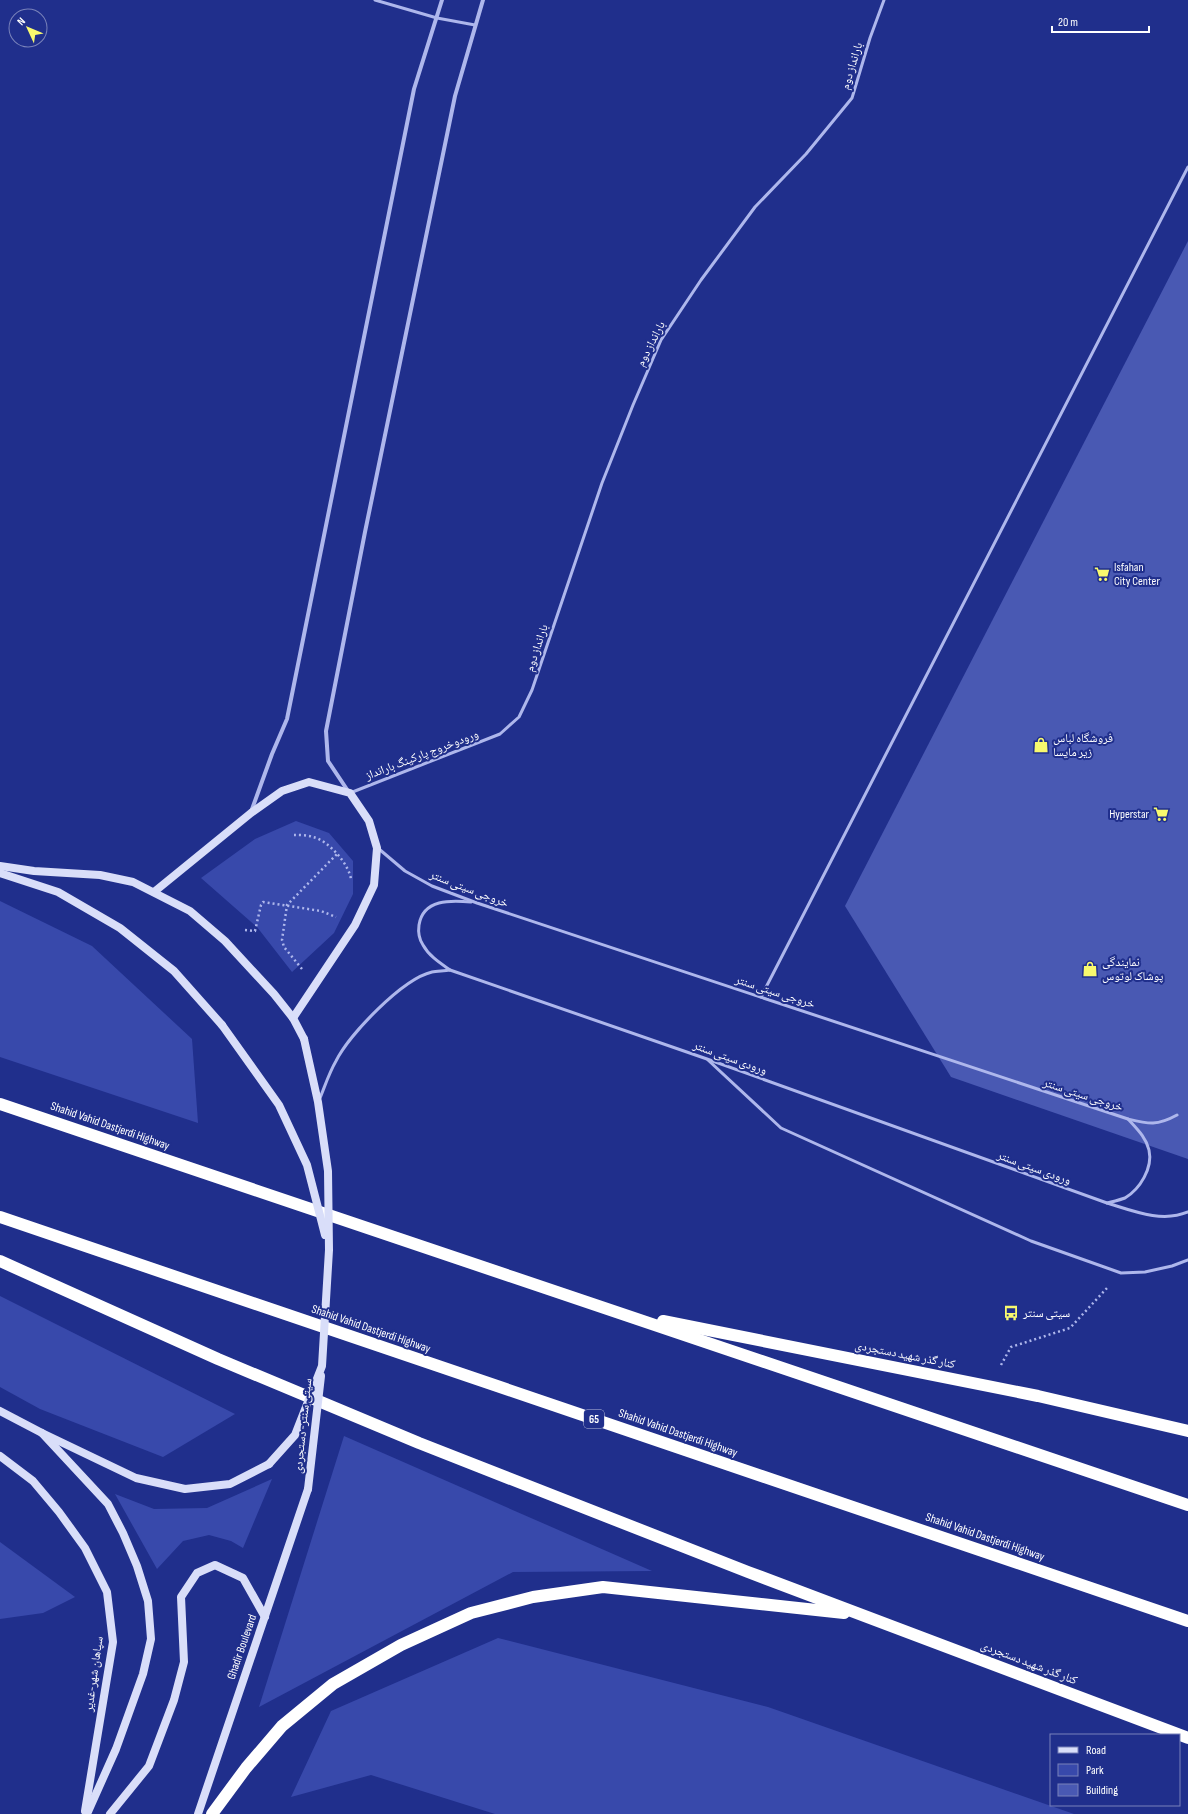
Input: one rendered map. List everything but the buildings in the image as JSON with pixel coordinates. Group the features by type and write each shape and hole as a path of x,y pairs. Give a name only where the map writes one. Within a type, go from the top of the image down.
{"highway":[{"name":"Shahid Vahid Dastjerdi Highway","path":"0,1104 1188,1505"},
{"name":"Shahid Vahid Dastjerdi Highway","path":"0,1217 1188,1621"},
{"path":"0,1261 218,1359 405,1437 861,1615"},
{"name":"کنار گذر شهید دستجردی","path":"615,1312 989,1386 1188,1431"},
{"path":"212,1814 246,1768 282,1726 333,1684 401,1645 471,1613 533,1597 603,1587 861,1615"},
{"name":"کنار گذر شهید دستجردی","path":"861,1615 1177,1734"}],"main road":[{"path":"154,892 251,812 282,791 309,782 350,793 369,821 377,848 374,885 355,925 293,1018"},
{"path":"0,866 100,875 134,882 190,911 225,941 274,994 293,1018 304,1039 318,1102 328,1171 329,1250 322,1366 295,1435 269,1464 230,1484 185,1489 136,1478 0,1411"},
{"path":"0,873 58,892 120,928 174,971 222,1025 279,1105 307,1165 329,1250"},
{"name":"سیتی سنتر- دستجردی","path":"308,1489 322,1366"},
{"path":"42,1433 108,1504 123,1533 137,1566 148,1601 151,1639 143,1674 116,1749 86,1814"},
{"name":"سپاهان شهر-غدیر","path":"0,1456 33,1481 59,1512 85,1548 107,1592 113,1642 86,1814"},
{"name":"Ghadir Boulevard","path":"198,1814 308,1489"},
{"path":"110,1814 148,1766 174,1700 184,1662 181,1597 197,1573 216,1565 243,1578 265,1618"}],"street":[{"path":"251,812 272,754 287,719 414,89 442,0"},
{"path":"350,793 328,762 326,731 365,532 452,111 474,25 483,0"}],"lane":[{"path":"375,0 437,18 474,25"},
{"name":"بارانداز دوم","path":"500,734 518,717 532,690 602,483 632,405 661,340 701,280 755,207 806,154 852,98 870,38 884,0"},
{"path":"761,997 1025,481 1188,167"},
{"name":"ورودوخروج پارکینگ بارانداز","path":"350,793 500,734"},
{"name":"خروجی سیتی سنتر","path":"377,848 405,871 432,886 477,903 1128,1119 1150,1124 1165,1122 1177,1114"},
{"path":"450,970 434,959 423,945 418,931 420,916 432,905 444,902 459,901 477,903"},
{"name":"ورودی سیتی سنتر","path":"318,1102 336,1060 358,1031 382,1005 409,983 431,972 450,970 707,1059 1107,1203 1148,1216 1179,1216 1188,1212"},
{"path":"707,1059 781,1128 1031,1241 1121,1273 1146,1272 1172,1266 1188,1260"},
{"path":"1107,1203 1125,1198 1139,1186 1148,1169 1149,1150 1141,1133 1128,1119"}],"path":[{"path":"294,835 314,837 326,843 344,862 351,875 351,882"},
{"path":"303,970 284,947 282,940 287,905 337,854"},
{"path":"255,931 261,904 264,902 321,911 355,925"},
{"path":"274,994 308,965"},
{"path":"989,1386 1011,1347 1070,1328 1121,1273"}],"green space":[{"path":"296,821 329,833 353,861 353,894 334,933 292,972 257,927 201,878 255,839"},
{"path":"0,901 92,946 192,1039 198,1123 0,1057"},
{"path":"0,1296 235,1414 163,1457 40,1409 0,1387"},
{"path":"344,1436 652,1571 513,1572 259,1707"},
{"path":"272,1479 243,1548 231,1541 209,1535 183,1541 157,1569 115,1494 154,1509 207,1508"},
{"path":"0,1542 75,1597 43,1613 0,1619"},
{"path":"498,1638 768,1707 1074,1814 495,1814 371,1775 291,1797 331,1711"}],"place":[{"name":"Isfahan City Center","path":"1102,574"},
{"name":"فروشگاه لباس زیر مایسا","path":"1041,745"},
{"name":"Hyperstar","path":"1161,814"},
{"name":"نمایندگی پوشاک لوتوس","path":"1090,969"},
{"name":"سیتی سنتر","path":"1011,1313"}]}
